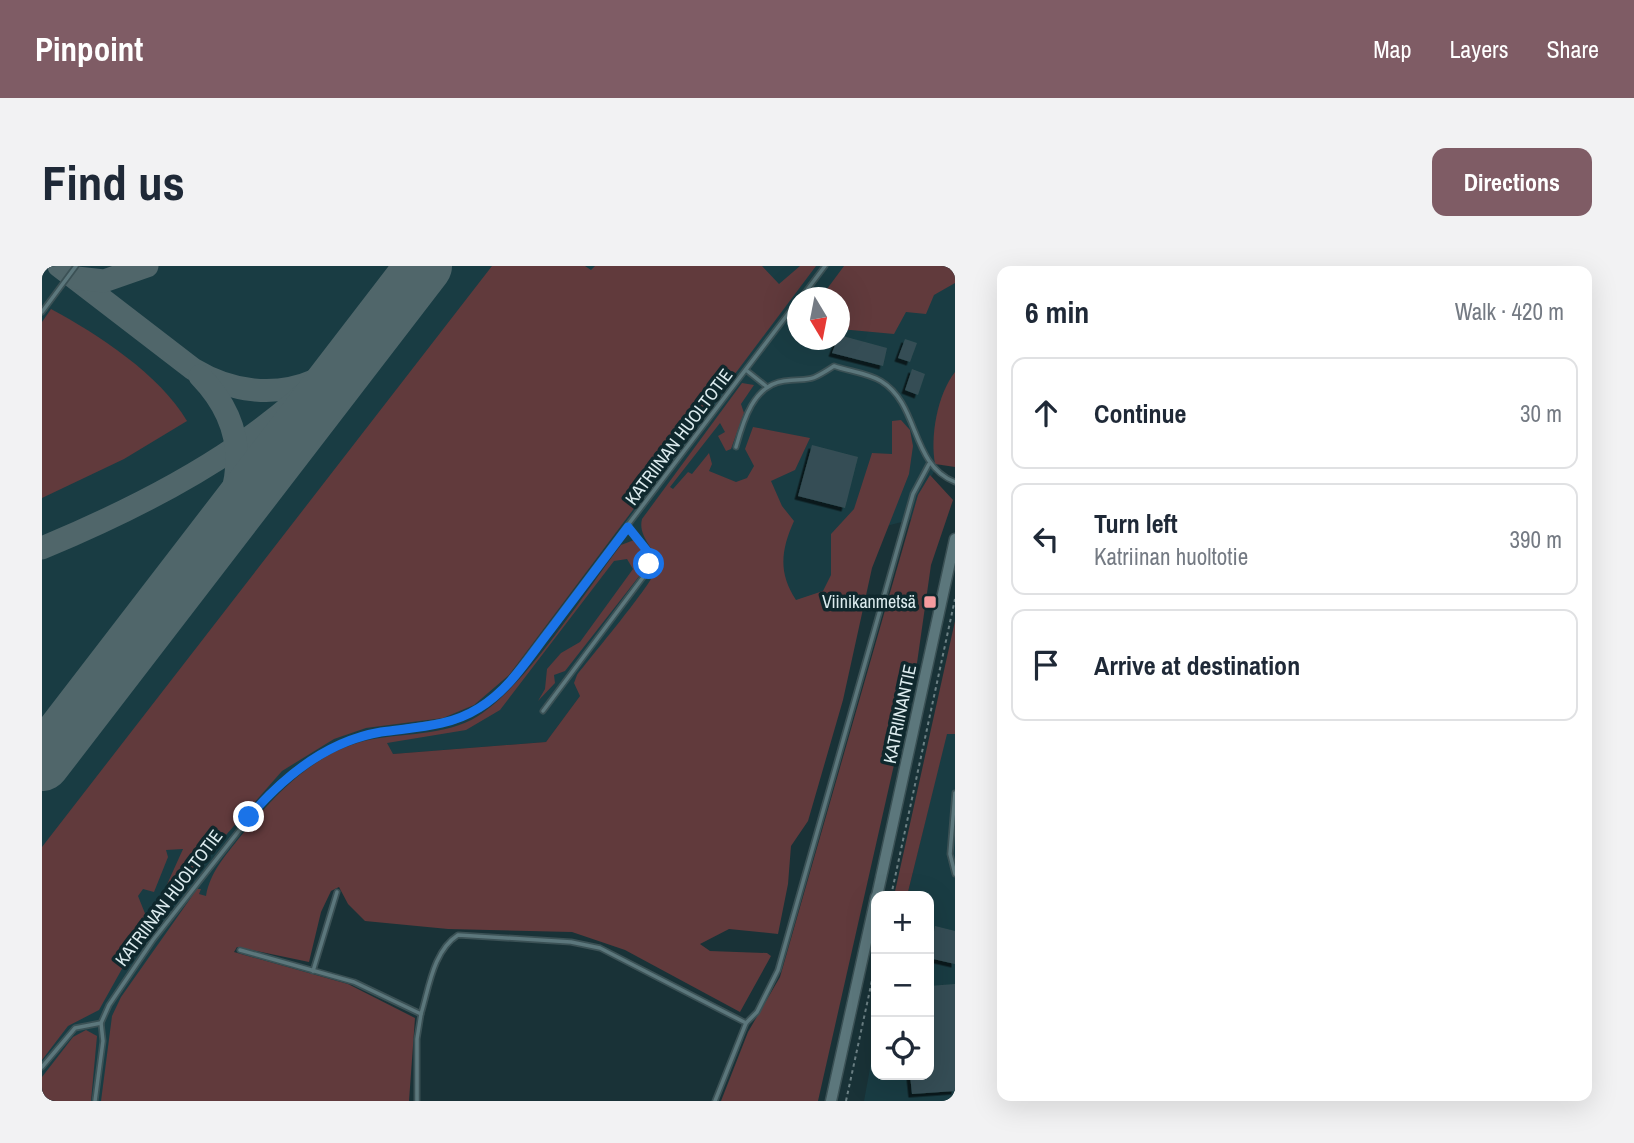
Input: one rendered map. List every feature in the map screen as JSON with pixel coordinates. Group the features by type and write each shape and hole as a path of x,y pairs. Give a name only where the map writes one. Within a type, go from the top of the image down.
{"main road":[{"name":"KATRIINANTIE","path":"877,891 955,539"},
{"name":"KATRIINANTIE","path":"831,1101 871,920"}],"lane":[{"path":"42,312 76,266"},
{"path":"809,287 825,266"},
{"name":"KATRIINAN HUOLTOTIE","path":"95,1101 103,1041 101,1023 119,989 153,940 242,826 283,780 320,755 349,740 440,724 470,713 489,701 516,675 787,315"},
{"path":"736,447 745,415 767,387 782,382 812,381 834,366 880,380 895,394 929,464 934,471 955,482"},
{"name":"KATRIINAN HUOLTOTIE","path":"746,370 767,387"},
{"path":"715,1101 746,1023 757,1012 778,970 913,494 929,464"},
{"path":"543,711 647,572 648,552 628,527"},
{"path":"955,793 950,854 955,874"},
{"path":"313,971 337,892"},
{"path":"417,1101 417,1039 421,1014 436,964 446,942 458,935 571,942 600,948 746,1023"},
{"path":"240,950 354,982 421,1014"},
{"path":"42,1067 75,1028 101,1023"}],"path":[{"path":"892,891 955,599"},
{"path":"846,1101 871,985"}],"shaded area":[{"path":"42,266 855,266 841,287 787,287 787,350 850,350 850,323 907,306 955,282 955,411 943,456 920,496 913,519 856,534 833,596 786,617 679,564 546,742 393,754 116,1090 114,1101 42,1101"},
{"path":"492,266 585,266 591,270 595,266 762,266 779,284 800,266 816,266 800,287 787,287 787,305 509,675 474,705 443,718 366,728 334,739 282,771 205,859 168,912 163,910 160,900 183,849 166,850 168,857 154,892 143,889 138,896 146,916 154,914 159,924 123,967 99,1010 68,1026 42,1060 42,847"},
{"path":"844,266 955,266 955,283 934,295 926,314 906,312 894,334 850,330 850,287 828,287"},
{"path":"51,309 127,357 161,387 187,421 124,459 42,498 42,322"},
{"path":"955,372 955,467 935,464 933,441 939,404"},
{"path":"742,383 754,385 741,404 744,413 731,449 726,451 718,436 725,432 720,423 670,487 673,489 688,472 692,474 709,453 712,464 709,471 736,482 747,478 754,466 745,449 753,427 810,438 795,470 771,481 782,506 794,521 786,542 783,561 786,580 796,600 823,591 831,575 831,534 854,509 872,453 892,454 892,421 901,420 910,430 913,446 909,474 872,568 843,700 808,821 791,846 788,884 778,934 729,929 700,944 710,951 767,953 771,956 740,1012 625,950 572,932 448,929 365,921 348,904 339,887 331,891 321,912 309,962 237,947 234,952 348,984 415,1018 409,1101 101,1101 112,1016 121,997 197,889 201,889 199,894 206,896 219,864 280,792 310,767 345,747 378,738 451,728 478,716 496,702 535,661 621,545 634,540 646,557 644,570 565,671 554,675 555,683 538,701 545,689 547,669 561,653 580,642 633,569 627,559 614,561 500,710 466,730 387,743 393,754 546,742 580,696 574,683 577,675 653,577 656,562 642,532 642,519"},
{"path":"930,475 953,500 931,565 917,663 818,1101 721,1101 748,1032 780,977 918,495"},
{"path":"955,621 955,734 947,734 908,891 895,891"},
{"path":"955,698 955,1101 864,1101 871,1063 871,1080 934,1080 934,891 908,891"},
{"path":"86,1030 97,1036 91,1101 42,1101 42,1077 73,1037"}],"building":[{"path":"850,338 887,348 883,366 832,353 833,350 850,350"},
{"path":"905,339 917,343 910,362 898,358"},
{"path":"912,369 925,374 918,395 905,390"},
{"path":"812,445 858,457 845,508 798,496"},
{"path":"935,926 955,931 955,964 934,959"},
{"path":"955,984 955,1091 912,1094 911,1080 934,1080 934,986"}],"taxiway":[{"path":"59,266 193,369 208,377 253,390 285,389 316,380"},
{"path":"77,278 104,281 147,266"},
{"path":"42,548 147,500 238,446 280,415 320,380 400,296"},
{"path":"200,376 218,398 230,420 236,443 237,466 226,512 200,558"}],"runway":[{"path":"42,763 424,266"}],"place":[{"name":"Viinikanmetsä","path":"930,602"}],"route":[{"path":"249,817 283,780 338,745 366,735 455,720 489,701 516,675 628,527 648,552 649,564"}]}
